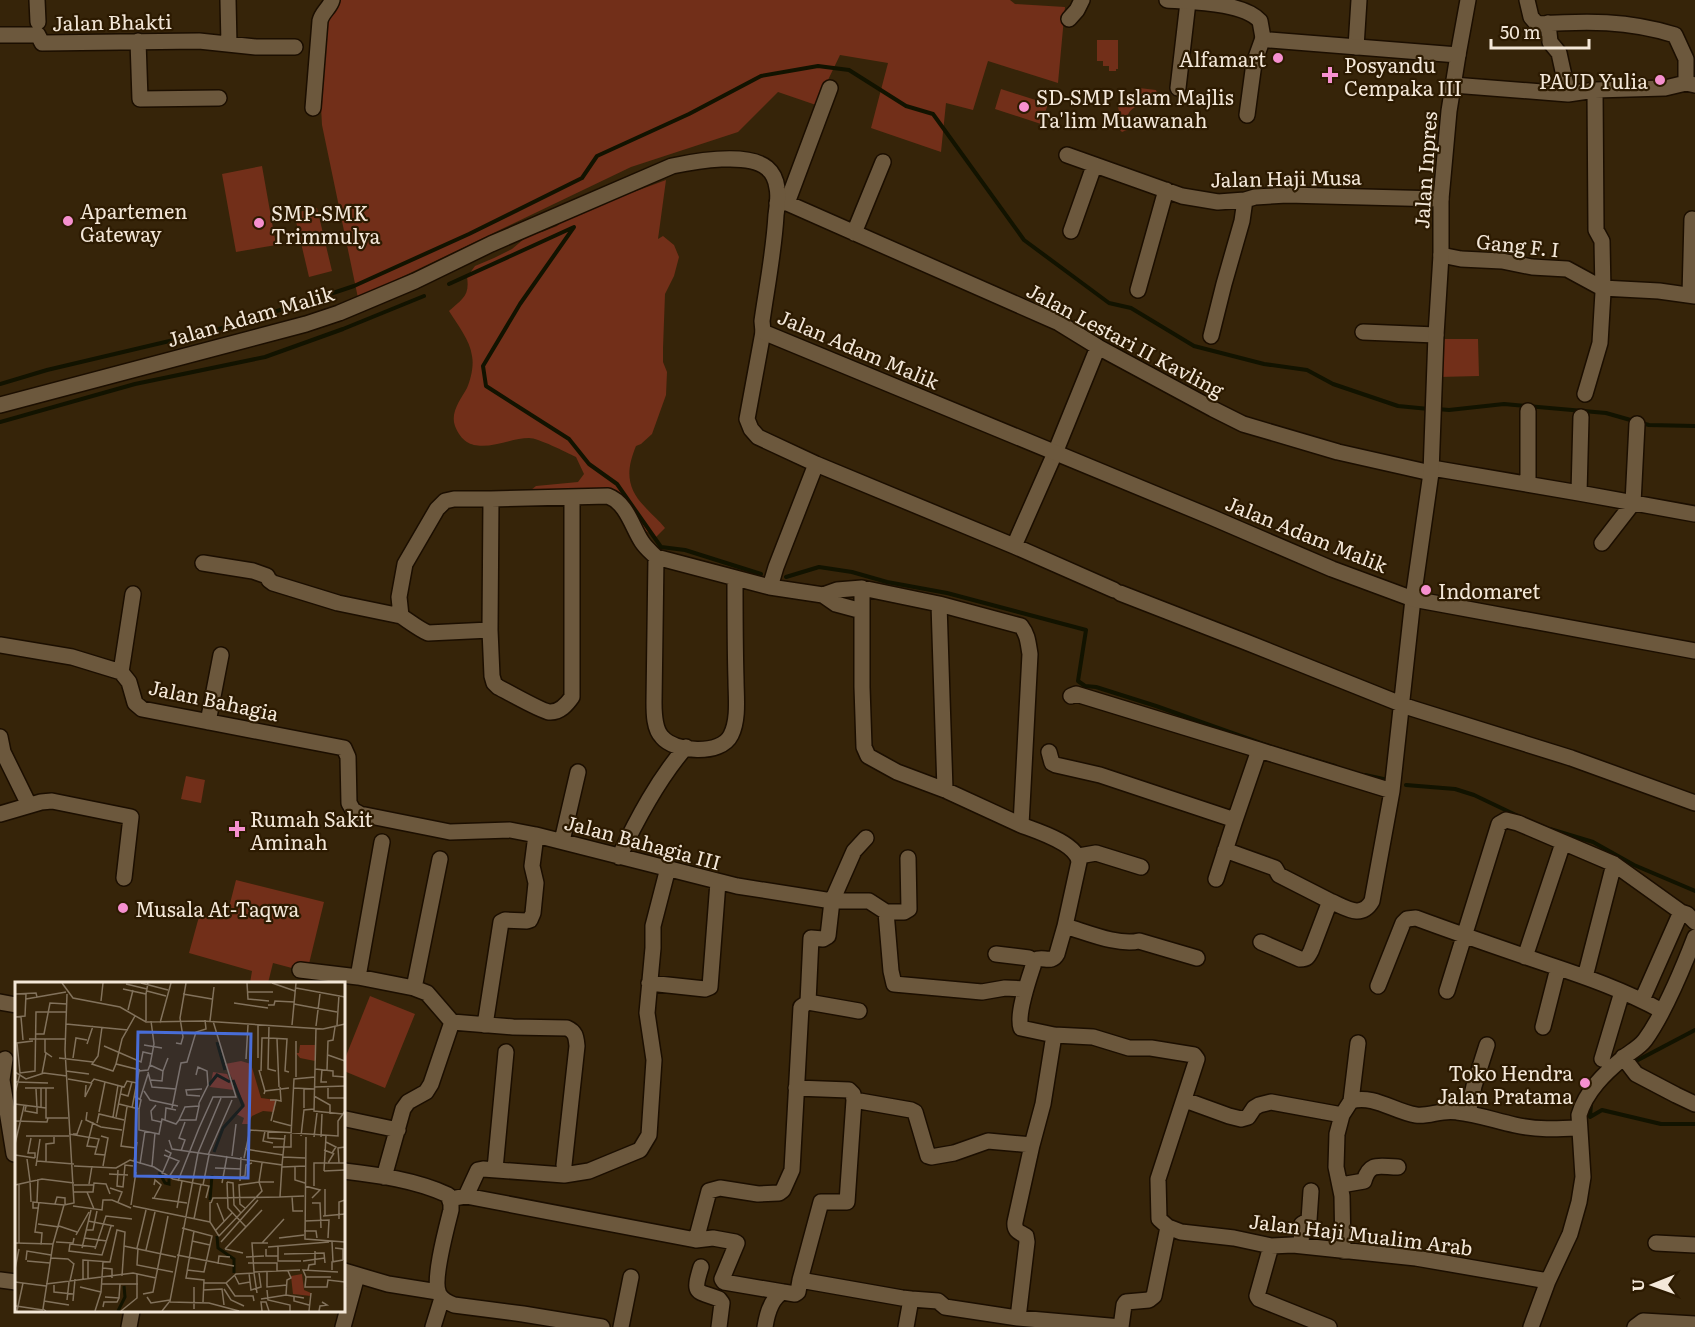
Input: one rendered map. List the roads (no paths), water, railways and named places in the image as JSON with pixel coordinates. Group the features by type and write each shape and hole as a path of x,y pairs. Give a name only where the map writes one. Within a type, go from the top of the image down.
{"street":[{"path":"37,0 38,22"},
{"path":"228,0 229,44"},
{"path":"313,108 320,21 323,12 332,0"},
{"path":"1069,19 1082,0"},
{"path":"1167,0 1242,9 1260,21 1263,38 1254,63 1247,115"},
{"path":"1356,47 1359,0"},
{"name":"Jalan Inpres","path":"1330,901 1354,911 1360,911 1366,909 1372,901 1392,791 1413,599 1431,471 1441,255 1441,199 1448,120 1468,0"},
{"path":"1453,85 1568,94 1595,90 1665,88 1690,84 1691,59 1678,38 1672,34 1617,22 1537,24 1527,0"},
{"path":"1178,88 1196,2"},
{"path":"1548,23 1550,42 1560,53 1568,94"},
{"name":"Jalan Bhakti","path":"0,35 38,35 42,43 199,41 256,47 295,47"},
{"path":"1263,38 1272,41 1458,55"},
{"path":"138,41 140,99 219,98"},
{"path":"782,203 830,88"},
{"path":"1585,394 1600,343 1602,288 1602,241 1596,230 1595,90"},
{"name":"Jalan Haji Musa","path":"1066,155 1182,196 1218,202 1287,195 1441,199"},
{"name":"Jalan Adam Malik","path":"0,405 306,324 339,313 415,281 491,244 672,166 697,160 746,160 759,163 773,174 782,203 776,225 762,321 763,332 1332,569 1413,599 1695,651"},
{"path":"854,233 883,162"},
{"path":"1071,231 1094,166"},
{"path":"1138,290 1166,190"},
{"path":"1211,336 1242,221 1245,200"},
{"name":"Jalan Lestari II Kavling","path":"782,203 1059,323 1098,347 1243,424 1338,452 1431,471 1528,484 1695,514"},
{"path":"1692,219 1693,296"},
{"name":"Gang F. I","path":"1441,255 1566,269 1602,288 1659,291 1693,296"},
{"path":"763,332 747,419 751,429 758,437 1117,592 1402,704 1571,758 1695,803"},
{"path":"1363,332 1436,335"},
{"path":"1014,546 1098,347"},
{"path":"1528,411 1528,484"},
{"path":"1579,493 1581,417"},
{"path":"1602,543 1633,503 1637,424"},
{"path":"770,587 816,464"},
{"path":"401,616 399,597 405,564 437,509 445,501 608,496 616,499 622,506 643,543 656,557 770,587 823,595 836,604 862,611"},
{"path":"491,499 492,676 498,687 549,712 558,710 572,697 572,498"},
{"path":"656,557 655,719 662,738 672,744 703,750 716,748 726,744 732,734 736,705 735,578"},
{"path":"203,563 253,570 267,576 273,583 327,600 401,616 428,633 490,630"},
{"path":"823,595 837,590 862,588 939,604 1021,626 1028,637 1030,654 1021,825"},
{"path":"800,1280 906,1298 938,1301 945,1307 1041,1323 1121,1327 1126,1302 1149,1300 1154,1296 1168,1227 1159,1219 1158,1179 1198,1062 1194,1055 1151,1048 1129,1048 1093,1037 1054,1035 1021,1028 1026,989 1036,959 1055,958 1065,926 1079,862 1078,856 1076,851 1056,839 945,790 897,772 868,756 864,747 862,588"},
{"path":"0,645 72,657 121,672 133,594"},
{"path":"939,604 945,790"},
{"path":"208,722 221,655"},
{"name":"Jalan Bahagia","path":"121,672 129,682 135,703 142,709 344,748 348,757 349,803 353,810 360,814 385,819"},
{"path":"1071,696 1076,694 1110,704 1392,791"},
{"path":"0,737 3,752 29,805"},
{"path":"619,857 632,829 659,783 686,747"},
{"path":"1216,879 1259,750"},
{"path":"1049,752 1052,763 1056,765 1100,775 1235,820"},
{"path":"562,841 578,772"},
{"path":"0,814 52,801 131,817 124,878"},
{"name":"Jalan Bahagia III","path":"385,819 450,831 510,830 737,886 832,900 869,901 886,912"},
{"path":"1447,991 1499,824 1506,820 1614,864 1687,914 1695,922"},
{"path":"485,1025 501,922 505,920 527,921 532,917 536,883 532,866 536,835"},
{"path":"808,1002 812,939 823,939 828,936 832,900 854,851 866,838"},
{"path":"358,976 382,842"},
{"path":"1525,957 1563,843"},
{"path":"1225,850 1275,868 1279,875 1330,901 1311,951 1305,959 1300,959 1261,942"},
{"path":"1078,856 1096,853 1141,867"},
{"path":"908,858 909,909 904,912 886,912 891,971 895,986 982,992 1005,988 1026,989"},
{"path":"414,988 440,859"},
{"path":"1585,977 1614,864"},
{"path":"433,1327 440,1295 440,1262 451,1210 478,1170 564,1174 589,1171 640,1150 649,1135 654,1060 647,1013 653,926 668,868"},
{"path":"649,983 705,989 710,987 718,882"},
{"path":"1642,1000 1681,912"},
{"path":"1378,986 1403,923 1407,919 1416,918 1585,977 1642,1000 1662,1011"},
{"path":"1065,926 1113,940 1132,943 1139,941 1197,958"},
{"path":"1531,1327 1548,1281 1570,1234 1579,1202 1583,1177 1579,1128 1581,1107 1588,1094 1606,1074 1623,1057 1643,1043 1662,1011 1695,937"},
{"path":"996,954 1029,958 1033,966"},
{"path":"1543,1027 1558,968"},
{"path":"300,970 328,978 358,976 414,988 427,993 452,1022 513,1027 567,1028 572,1031 576,1036 577,1046 564,1165"},
{"path":"1602,1059 1622,992"},
{"path":"0,1002 15,1005"},
{"path":"696,1240 710,1191 720,1188 758,1194 783,1190 792,1170 801,1007 808,1002 859,1011"},
{"path":"384,1177 404,1109 408,1102 423,1095 431,1084 452,1022"},
{"path":"1018,1318 1027,1242 1026,1236 1014,1228 1043,1104 1054,1035"},
{"path":"1343,1251 1342,1196 1336,1167 1337,1134 1342,1115 1350,1101 1358,1043"},
{"path":"1468,1113 1487,1044"},
{"path":"495,1169 506,1052"},
{"path":"1623,1057 1636,1074 1695,1104"},
{"path":"5,1059 2,1080 10,1155"},
{"path":"345,1171 384,1177 438,1190 458,1198 696,1240 713,1238 735,1242 737,1243 722,1279 724,1282 795,1294 798,1292 821,1202 847,1202 854,1100 849,1090 796,1088"},
{"path":"854,1100 915,1112 928,1156 954,1153 988,1141 1032,1145"},
{"path":"1185,1100 1241,1119 1248,1117 1259,1105 1271,1102 1342,1115"},
{"path":"1350,1101 1374,1100 1397,1110 1421,1116 1440,1111 1468,1113 1529,1128 1546,1130 1579,1128"},
{"path":"346,1119 398,1130"},
{"path":"1341,1185 1364,1181 1370,1168 1398,1167"},
{"path":"1301,1246 1302,1224 1309,1220 1311,1191"},
{"name":"Jalan Haji Mualim Arab","path":"1168,1227 1181,1232 1234,1238 1271,1246 1301,1246 1416,1257 1548,1281"},
{"path":"1656,1243 1695,1245"},
{"path":"1271,1246 1257,1296 1259,1299 1296,1321 1329,1327"},
{"path":"700,1267 697,1279 698,1291 719,1299 722,1303 718,1327"},
{"path":"345,1271 388,1284 440,1295 454,1305 601,1327"},
{"path":"621,1327 631,1277"},
{"path":"0,1280 15,1282"},
{"path":"345,1312 349,1281"},
{"path":"765,1327 768,1312 777,1296 783,1292"},
{"path":"906,1298 906,1327"},
{"path":"129,1327 132,1312"},
{"path":"343,1327 345,1312"},
{"path":"1635,1327 1643,1321 1694,1325"}],"waterway":[{"path":"315,299 354,286 469,234 582,178 597,156 689,114 761,76 818,66 849,70 906,106 933,114 1024,240 1109,303 1131,308 1194,346 1264,364 1307,370 1333,384 1398,406 1429,409"},
{"path":"449,284 574,227 520,304 483,366 486,386 569,439 589,464 617,484 661,547 685,550 761,574"},
{"path":"0,422 135,384 265,357 424,296"},
{"path":"0,384 47,370 216,330 296,305"},
{"path":"1437,409 1449,410 1504,404 1606,413 1634,421"},
{"path":"1641,423 1695,426"},
{"path":"786,577 819,567 852,572 887,582 947,593 1086,630 1078,681 1085,686 1096,687 1156,706 1266,745 1335,766"},
{"path":"1365,775 1388,780"},
{"path":"1406,785 1455,789 1474,795 1518,816"},
{"path":"1550,829 1593,842 1634,865 1695,891"},
{"path":"1638,1060 1695,1030"},
{"path":"1591,1103 1590,1117 1602,1110 1661,1124 1695,1124"}],"place":[{"name":"Alfamart","path":"1278,58"},
{"name":"Posyandu Cempaka III","path":"1330,75"},
{"name":"PAUD Yulia","path":"1660,80"},
{"name":"SD-SMP Islam Majlis Ta'lim Muawanah","path":"1024,107"},
{"name":"Apartemen Gateway","path":"68,221"},
{"name":"SMP-SMK Trimmulya","path":"259,223"},
{"name":"Indomaret","path":"1426,590"},
{"name":"Rumah Sakit Aminah","path":"237,829"},
{"name":"Musala At-Taqwa","path":"123,908"},
{"name":"Toko Hendra Jalan Pratama","path":"1585,1083"}]}
